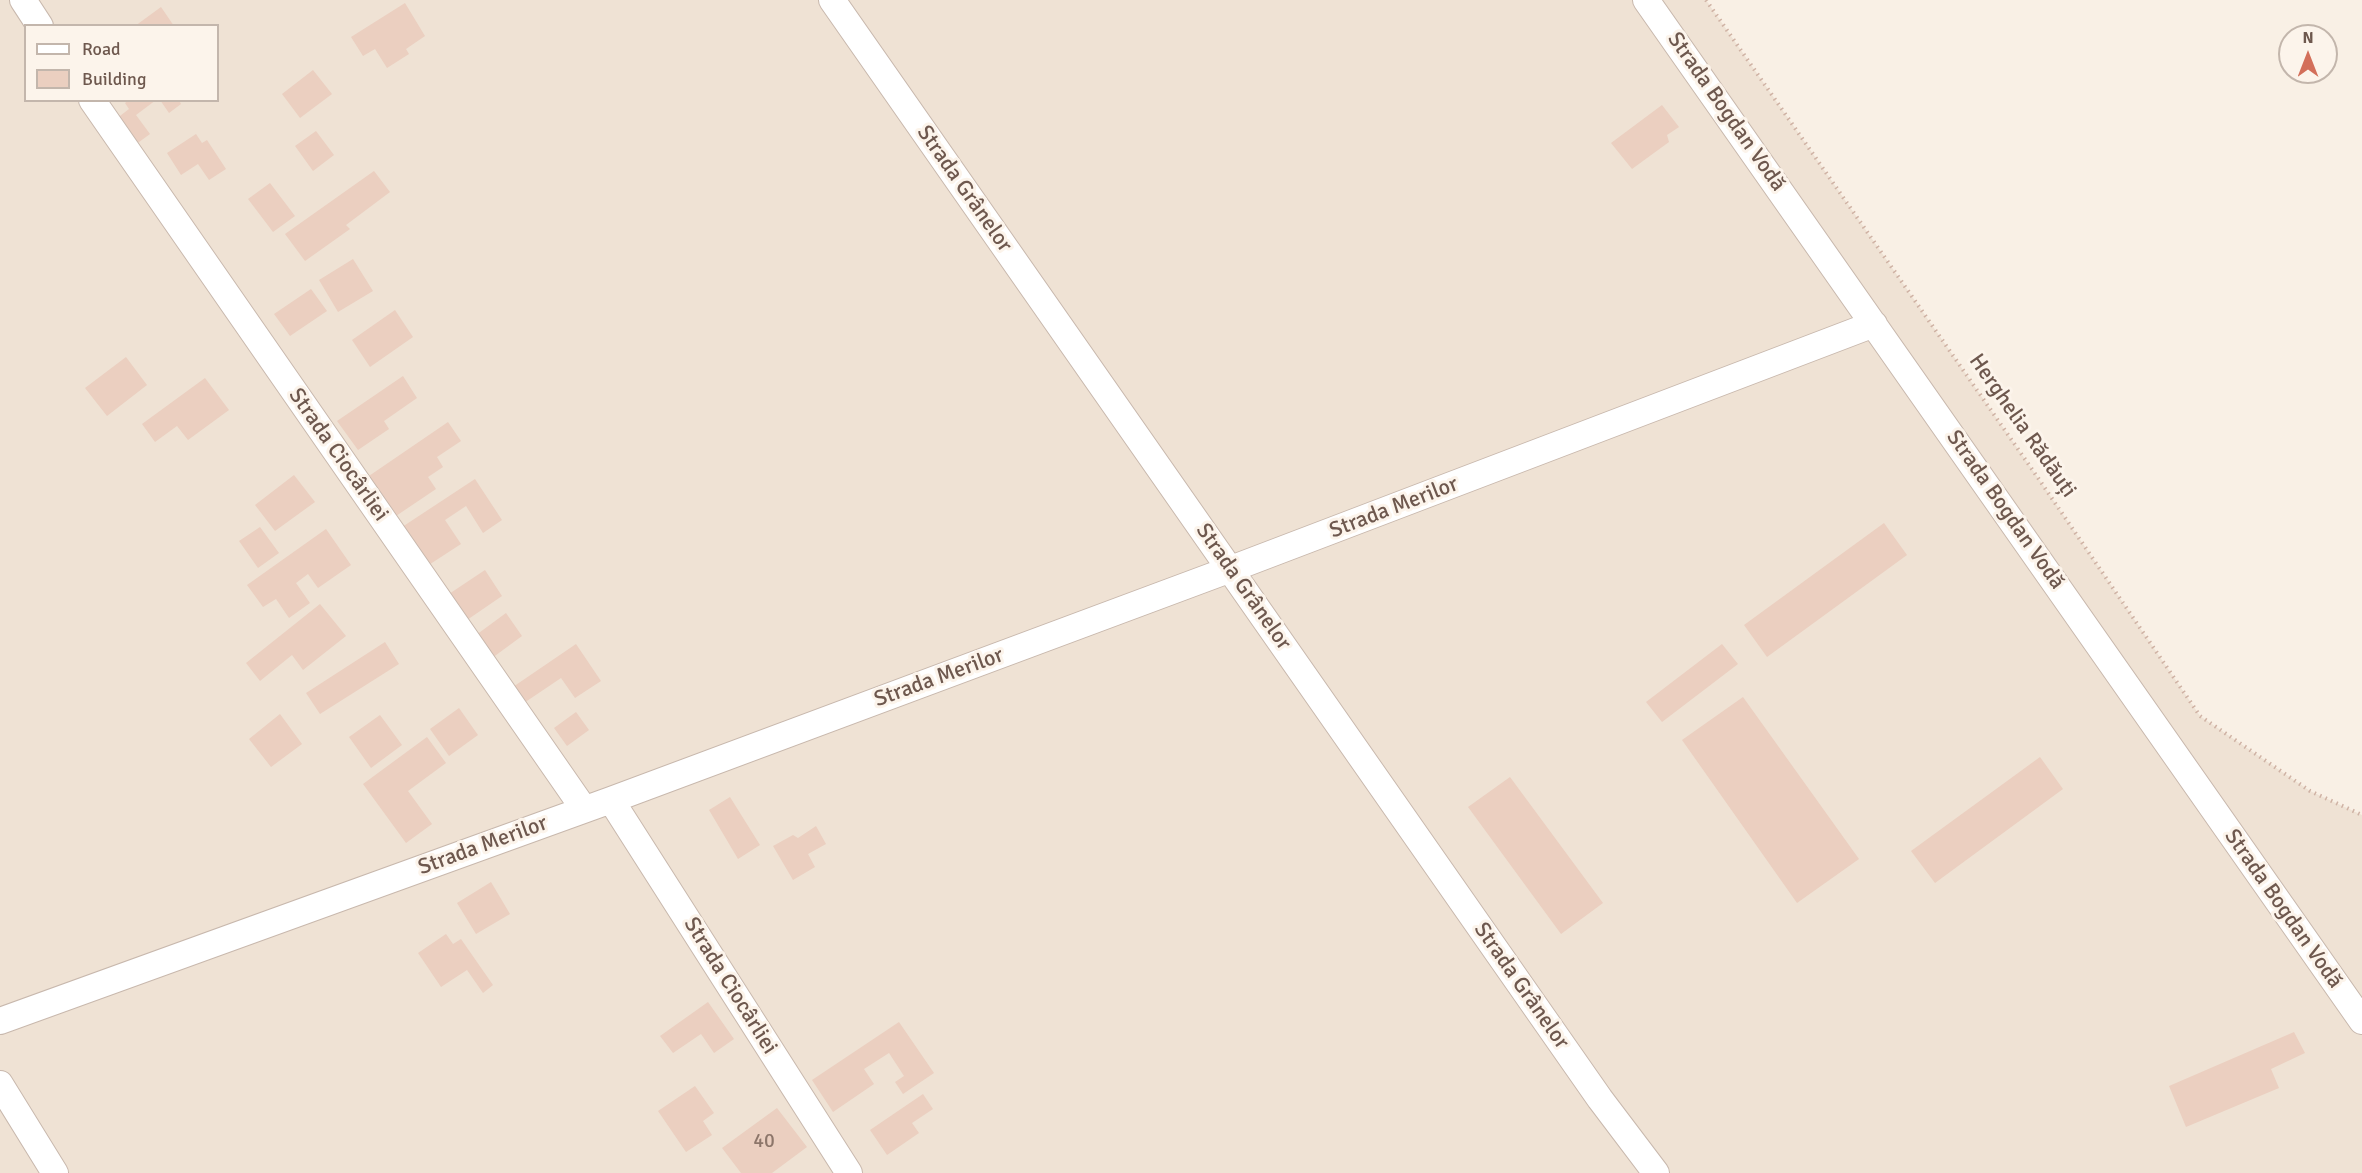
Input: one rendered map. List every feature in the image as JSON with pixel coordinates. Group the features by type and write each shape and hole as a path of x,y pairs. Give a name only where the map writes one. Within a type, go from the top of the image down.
{"street":[{"path":"22,0 39,24"},
{"name":"Strada Grânelor","path":"832,0 1600,1099 1656,1173"},
{"name":"Strada Bogdan Vodă","path":"1646,0 2362,1022"},
{"name":"Strada Ciocârliei","path":"93,102 584,809"},
{"name":"Strada Merilor","path":"0,1021 611,800 1231,569 1874,324"},
{"name":"Strada Ciocârliei","path":"611,800 849,1173"},
{"path":"0,1084 55,1173"}],"path":[{"name":"Herghelia Rădăuți","path":"1706,0 2036,475 2200,716 2310,790 2362,816"}],"shaded area":[{"path":"0,0 1706,0 2036,475 2200,716 2310,791 2362,815 2362,1173 0,1173"}],"building":[{"path":"405,3 425,36 406,49 409,54 387,68 375,49 363,56 351,37"},
{"path":"161,7 173,24 138,24"},
{"path":"313,70 332,94 300,118 282,94"},
{"path":"153,102 136,115 150,134 135,145 116,119 129,109 125,103"},
{"path":"161,102 180,102 181,104 169,113"},
{"path":"1662,105 1679,127 1667,135 1669,142 1632,169 1611,143"},
{"path":"316,131 334,155 313,171 295,146"},
{"path":"196,134 202,143 207,140 226,169 209,180 198,164 181,175 167,153"},
{"path":"374,171 390,192 346,225 350,229 305,261 285,234"},
{"path":"270,183 295,216 273,232 248,199"},
{"path":"353,259 373,291 338,312 319,280"},
{"path":"311,289 327,311 290,336 274,314"},
{"path":"395,310 413,337 370,367 352,340"},
{"path":"126,357 147,385 107,416 85,388"},
{"path":"403,376 417,398 384,421 389,429 358,450 337,421"},
{"path":"205,378 229,410 188,440 177,426 155,442 142,424"},
{"path":"448,422 461,441 437,457 443,467 428,477 436,489 393,518 366,478"},
{"path":"294,475 315,502 275,531 255,505"},
{"path":"475,479 502,520 483,533 466,506 445,520 461,544 421,570 396,531"},
{"path":"1884,523 1907,555 1767,657 1744,625"},
{"path":"260,527 279,553 258,568 239,541"},
{"path":"326,529 351,565 318,588 308,574 296,583 310,603 289,618 276,599 263,607 247,585"},
{"path":"485,570 502,596 467,620 449,594"},
{"path":"320,604 346,636 303,670 292,655 260,681 246,663"},
{"path":"506,613 522,636 488,661 472,638"},
{"path":"385,642 399,664 320,714 306,693"},
{"path":"576,644 601,681 575,698 561,678 518,707 507,691"},
{"path":"1722,644 1738,664 1662,722 1646,702"},
{"path":"1743,697 1859,859 1797,903 1682,740"},
{"path":"459,708 478,735 449,756 430,729"},
{"path":"576,712 589,730 567,746 554,728"},
{"path":"280,714 302,744 271,767 249,739"},
{"path":"380,715 402,745 371,768 349,737"},
{"path":"427,737 446,763 408,791 432,824 406,843 363,784"},
{"path":"2040,757 2063,789 1935,883 1911,851"},
{"path":"1510,777 1603,903 1561,934 1468,807"},
{"path":"730,797 760,845 738,859 709,810"},
{"path":"816,826 826,844 808,854 815,867 793,880 773,846 793,835 798,838"},
{"path":"491,882 510,914 476,934 457,903"},
{"path":"446,934 453,944 461,939 493,985 483,993 467,970 441,987 418,953"},
{"path":"708,1002 734,1039 714,1053 701,1034 673,1053 660,1036"},
{"path":"899,1022 934,1073 903,1094 895,1082 904,1076 889,1053 864,1069 874,1084 833,1112 812,1080"},
{"path":"2294,1032 2305,1053 2271,1069 2279,1088 2186,1127 2169,1086"},
{"path":"695,1086 714,1113 703,1121 712,1135 686,1152 658,1111"},
{"path":"923,1094 933,1109 912,1123 919,1133 887,1155 870,1130"},
{"path":"777,1108 807,1147 772,1173 741,1173 722,1148"}]}
